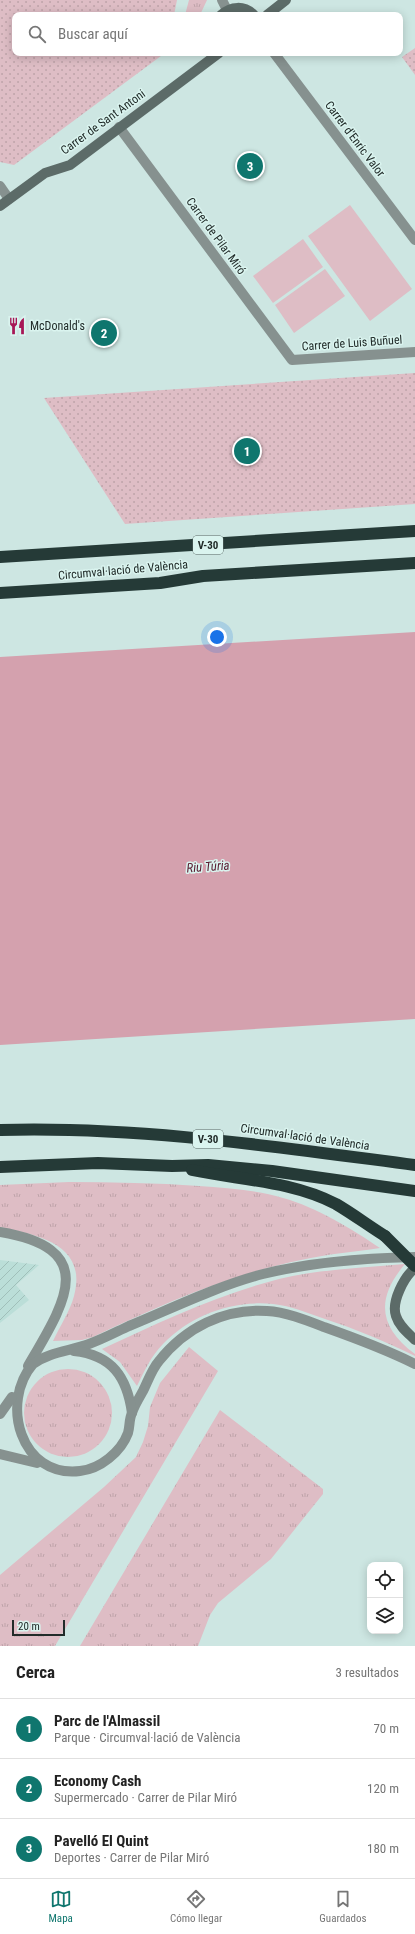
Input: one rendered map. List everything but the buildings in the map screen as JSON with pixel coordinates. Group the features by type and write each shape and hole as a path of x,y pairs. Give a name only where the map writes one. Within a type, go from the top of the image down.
{"highway":[{"name":"Circumval·lació de València","path":"0,557 415,531"},
{"name":"Circumval·lació de València","path":"0,593 160,583 203,576 415,563"},
{"name":"Circumval·lació de València","path":"0,1130 128,1132 219,1139 415,1165"},
{"name":"V-30","path":"0,1167 98,1163 172,1166 208,1165 415,1191"},
{"path":"172,1166 209,1174 263,1181 300,1191 335,1204 385,1236 415,1267"}],"street":[{"path":"222,0 224,12 240,8 247,9 250,12"},
{"path":"271,12 286,0"},
{"name":"Carrer de Sant Antoni","path":"0,206 45,173 70,165 215,56"},
{"name":"Carrer d'Enric Valor","path":"276,56 415,240"},
{"name":"Carrer de Pilar Miró","path":"119,127 292,360"},
{"path":"0,186 9,199"},
{"name":"Carrer de Luis Buñuel","path":"292,360 415,352"},
{"path":"0,1232 40,1242 50,1248 60,1258 67,1272 66,1289 43,1340 20,1378 13,1396 0,1414"},
{"path":"20,1378 33,1364 49,1355 87,1345 219,1289 262,1275 307,1266 391,1257 415,1257"},
{"path":"415,1267 402,1284 397,1299 395,1315 404,1330 415,1340"},
{"path":"0,1454 62,1472 82,1471 102,1464 117,1451 128,1433 132,1413 158,1362 177,1341 197,1326 208,1321 244,1311 268,1311 290,1315 382,1347 415,1364"},
{"path":"68,1351 87,1353 106,1362 120,1375 129,1393 132,1413"},
{"path":"13,1396 11,1416 15,1436 26,1453 42,1465"}],"shaded area":[{"path":"0,1260 39,1265 16,1285 29,1300 0,1323"}],"green space":[{"path":"0,0 177,0 175,12 12,12 12,56 161,56 14,165 0,162"},
{"path":"189,0 207,0 201,12 186,12"},
{"path":"415,48 415,75 402,57"},
{"path":"350,205 412,289 370,321 308,236"},
{"path":"303,239 323,267 273,303 253,276"},
{"path":"325,269 345,296 294,333 275,305"},
{"path":"415,373 415,504 125,524 44,398"},
{"path":"69,1182 183,1185 252,1191 273,1195 321,1213 358,1233 380,1248 311,1258 274,1266 195,1292 93,1337 82,1340 53,1341 74,1296 76,1278 74,1264 66,1253 56,1245 29,1234 0,1227 0,1185"},
{"path":"405,1264 389,1289 385,1312 388,1323 394,1333 403,1344 415,1354 415,1356 359,1331 306,1312 280,1305 258,1303 228,1307 199,1318 186,1325 163,1344 148,1364 137,1386 120,1362 102,1349 167,1319 256,1285 279,1279 326,1271"},
{"path":"189,1347 218,1371 55,1646 0,1646 0,1575 104,1487 136,1457 148,1426 150,1407 160,1383"},
{"path":"59,1369 77,1369 93,1376 105,1388 112,1404 112,1422 105,1438 93,1450 77,1457 59,1457 43,1450 31,1438 24,1422 24,1404 31,1388 43,1376"},
{"path":"220,1410 323,1489 323,1494 271,1559 218,1603 210,1615 198,1646 80,1646"}],"water":[{"name":"Riu Túria","path":"415,632 415,1019 0,1045 0,657"}],"place":[{"name":"Pavelló El Quint","path":"250,166"},
{"name":"McDonald's","path":"17,326"},
{"name":"Economy Cash","path":"104,333"},
{"name":"Parc de l'Almassil","path":"247,451"}]}
